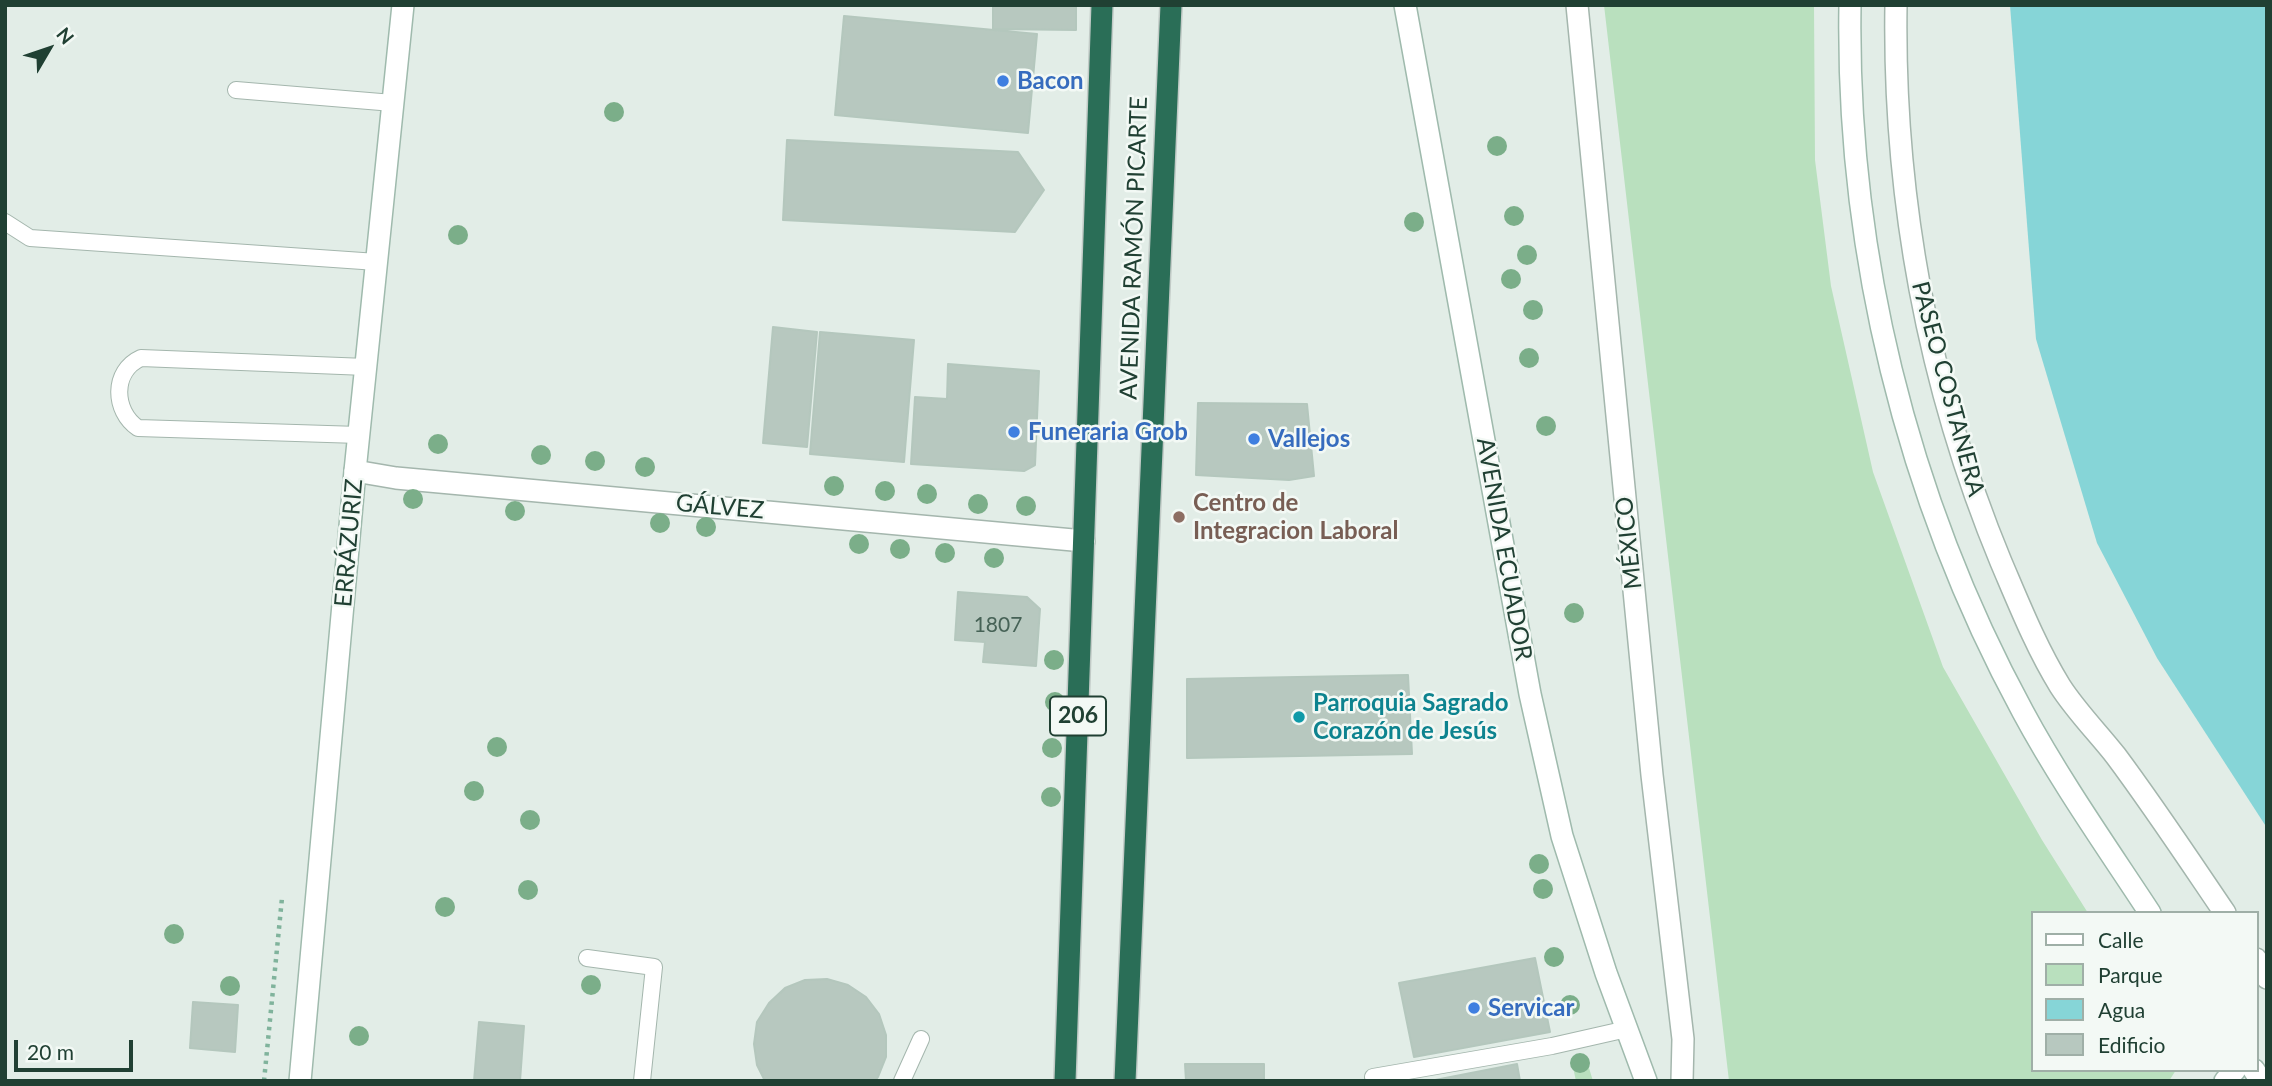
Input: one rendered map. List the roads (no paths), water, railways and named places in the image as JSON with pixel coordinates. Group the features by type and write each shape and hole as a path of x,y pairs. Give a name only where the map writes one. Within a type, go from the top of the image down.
{"highway":[{"name":"AVENIDA RAMÓN PICARTE","path":"1065,1081 1102,5"},
{"name":"AVENIDA RAMÓN PICARTE","path":"1125,1081 1171,5"}],"main road":[{"name":"ERRÁZURIZ","path":"300,1081 355,471 403,5"},
{"name":"AVENIDA ECUADOR","path":"1405,5 1530,694 1562,836 1646,1081"},
{"name":"MÉXICO","path":"1577,5 1652,775 1683,1039 1682,1081"},
{"path":"1850,5 1857,172 1875,310 1913,449 1958,574 2023,713 2149,911"},
{"name":"PASEO COSTANERA","path":"1896,5 1899,146 1910,245 1952,426 1983,519 2027,623 2061,688 2116,756 2224,911"},
{"name":"GÁLVEZ","path":"355,471 409,479 1084,541"}],"lane":[{"path":"236,90 393,103"},
{"path":"5,222 30,238 377,262"},
{"path":"359,435 138,428 126,420 120,407 122,377 129,363 141,358 366,367"},
{"path":"587,958 653,967 642,1081"},
{"path":"1373,1077 1552,1046 1627,1029"},
{"path":"902,1081 921,1039"}],"water":[{"path":"2010,5 2267,5 2267,828 2157,658 2097,543 2036,339"}],"place":[{"name":"Bacon","path":"1003,81"},
{"name":"Funeraria Grob","path":"1014,432"},
{"name":"Vallejos","path":"1254,439"},
{"name":"Centro de Integracion Laboral","path":"1179,517"},
{"name":"Parroquia Sagrado Corazón de Jesús","path":"1299,717"},
{"name":"Servicar","path":"1474,1008"}]}
